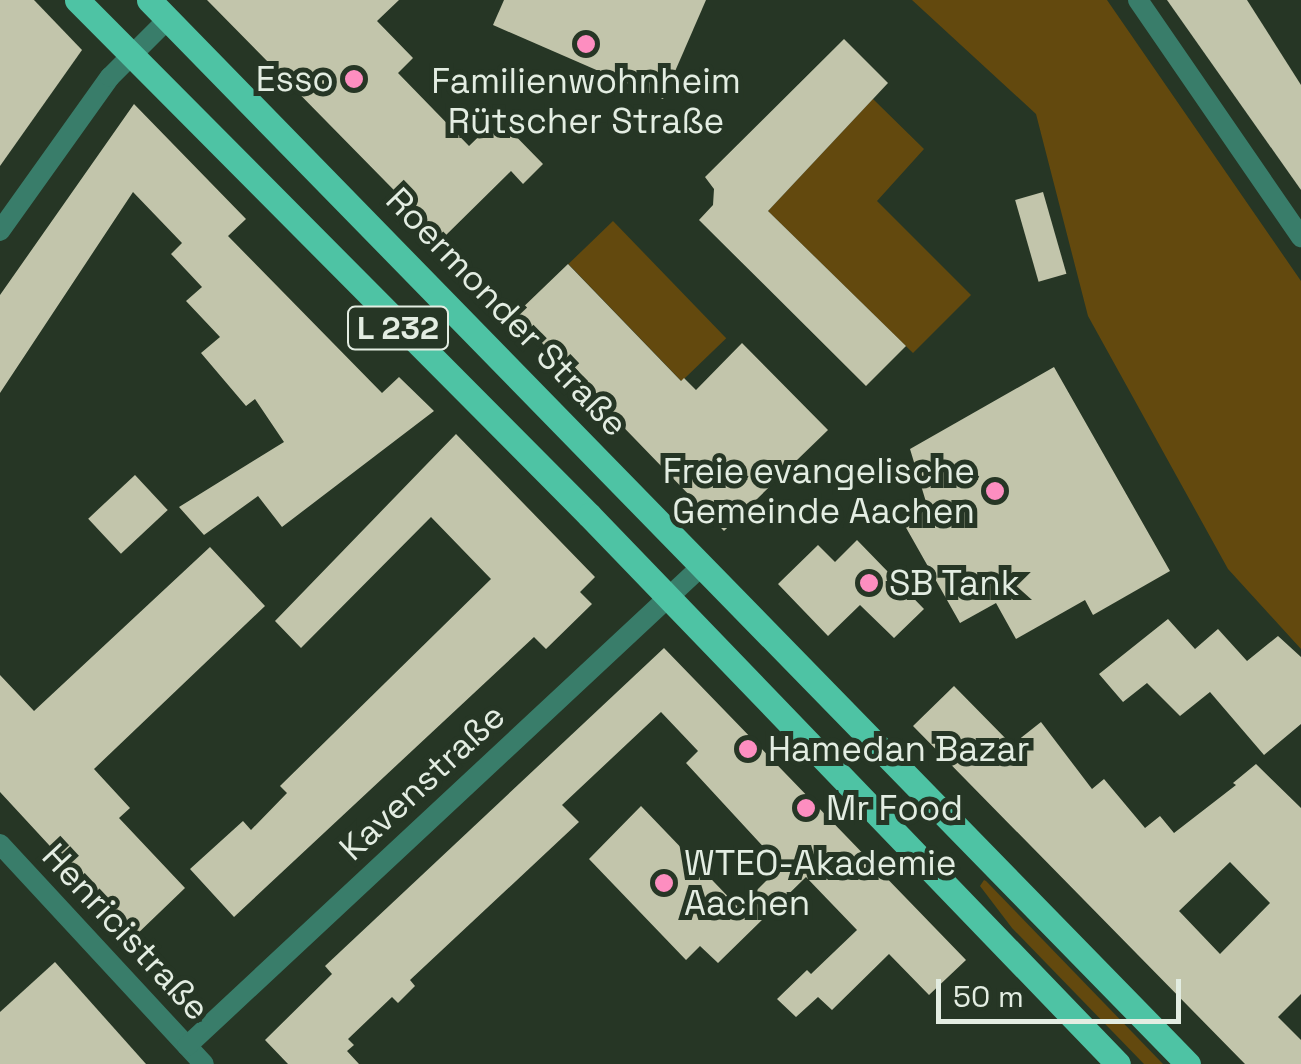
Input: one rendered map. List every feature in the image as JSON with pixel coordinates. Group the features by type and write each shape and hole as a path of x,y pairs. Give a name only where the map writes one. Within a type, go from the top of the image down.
{"main road":[{"name":"L 232","path":"77,0 668,597 1118,1064"},
{"name":"Roermonder Straße","path":"150,0 1188,1064"}],"street":[{"path":"1138,0 1301,237"},
{"path":"0,231 92,101 168,19"},
{"name":"Kavenstraße","path":"187,1046 703,565"},
{"name":"Henricistraße","path":"0,844 204,1064"}],"shaded area":[{"path":"912,0 1107,0 1301,281 1301,649 1228,569 1088,316 1036,114"},
{"path":"873,99 924,149 877,201 971,295 913,353 768,211"},
{"path":"613,221 726,338 682,381 568,264"},
{"path":"984,880 1163,1064 1144,1064 1012,928 980,886"}],"building":[{"path":"0,0 34,0 82,50 0,166"},
{"path":"207,0 399,0 377,21 413,58 398,73 469,146 498,118 543,164 523,184 511,171 442,239"},
{"name":"Familienwohnheim Rütscher Straße","path":"504,0 706,0 663,99 493,25"},
{"path":"1167,0 1247,0 1301,85 1301,190"},
{"path":"844,39 888,83 768,211 906,346 866,386 699,220 713,205 714,189 705,177"},
{"path":"134,104 246,219 228,236 382,393 399,377 434,411 282,527 258,496 204,535 179,507 284,442 255,399 246,406 201,353 220,337 186,301 202,287 171,254 182,243 133,192 0,393 0,295"},
{"path":"1043,192 1066,274 1039,282 1015,200"},
{"path":"568,264 681,381 684,378 696,390 742,343 828,430 724,531 515,315"},
{"path":"1054,367 1170,571 1093,615 1085,600 1016,639 996,603 960,623 900,517 926,502 910,449"},
{"path":"456,434 595,577 580,592 592,604 546,649 534,637 234,917 190,869 243,821 251,830 287,793 280,786 491,579 431,517 301,648 275,621"},
{"path":"135,475 168,510 121,554 88,519"},
{"path":"857,540 924,609 894,638 860,605 828,636 778,584 818,545 835,562"},
{"path":"210,547 265,606 94,769 130,808 119,818 185,888 134,937 0,792 0,675 34,711"},
{"path":"1168,619 1195,649 1218,629 1247,661 1278,636 1301,657 1301,724 1264,755 1210,692 1180,716 1147,683 1123,702 1099,674"},
{"path":"664,648 966,960 929,995 889,954 832,1010 818,997 796,1017 777,999 807,970 811,974 857,930 806,877 718,963 700,946 686,960 589,859 641,806 739,908 781,866 686,763 698,751 661,712 562,805 579,822 410,980 415,986 398,1003 392,997 348,1039 354,1045 347,1051 359,1064 288,1064 265,1040 332,974 325,966"},
{"path":"954,686 1012,745 1041,722 1092,789 1104,779 1145,828 1160,816 1174,833 1236,785 1233,783 1256,764 1301,808 1301,994 1278,1017 1301,1040 1301,1064 1245,1064 913,726","holes":["1230,862 1270,903 1220,954 1179,911"]},
{"path":"55,962 146,1064 0,1064 0,1012"}],"place":[{"name":"Familienwohnheim Rütscher Straße","path":"586,44"},
{"name":"Esso","path":"354,79"},
{"name":"Freie evangelische Gemeinde Aachen","path":"995,491"},
{"name":"SB Tank","path":"869,583"},
{"name":"Hamedan Bazar","path":"748,749"},
{"name":"Mr Food","path":"806,808"},
{"name":"WTEO-Akademie Aachen","path":"664,883"}]}
